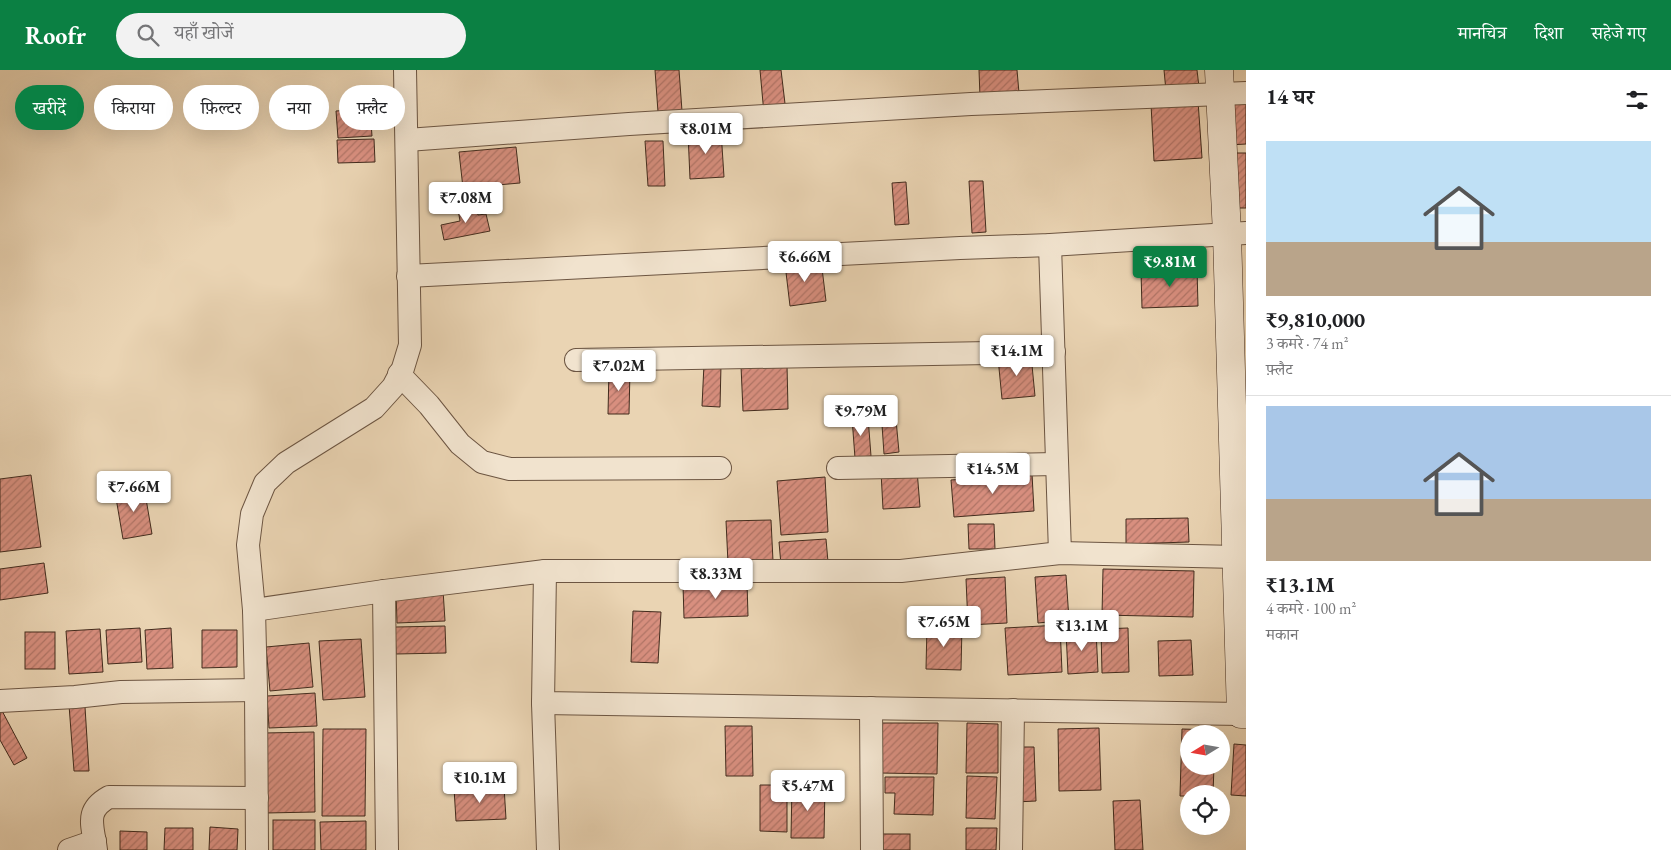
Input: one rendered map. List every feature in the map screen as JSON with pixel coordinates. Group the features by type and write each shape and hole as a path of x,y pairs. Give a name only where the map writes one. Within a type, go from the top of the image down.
{"street":[{"path":"257,850 254,610 248,546 252,514 265,483 286,463 374,408 393,386 403,368 410,345 406,70"},
{"path":"407,140 628,124 971,104 1219,82 1246,93"},
{"path":"543,703 1244,714 1237,557 1237,233 1219,82"},
{"path":"408,276 1050,245 1237,233"},
{"path":"1050,245 1060,553"},
{"path":"576,360 1054,352"},
{"path":"400,374 429,405 460,444 482,462 510,469 720,468"},
{"path":"838,468 1056,464"},
{"path":"254,610 384,590 546,572 901,571 1060,553 1237,557"},
{"path":"546,572 543,703 548,850"},
{"path":"384,590 387,850"},
{"path":"0,701 75,697 122,692 256,690"},
{"path":"871,708 872,850"},
{"path":"1011,850 1013,710"},
{"path":"69,850 95,846 92,812 96,804 109,797 257,798"}],"building":[{"path":"655,70 679,70 682,111 658,112"},
{"path":"760,70 781,70 786,112 764,114"},
{"path":"979,70 1017,70 1019,93 980,97"},
{"path":"1164,70 1197,70 1199,87 1166,91"},
{"path":"1198,101 1202,158 1154,161 1151,104"},
{"path":"1246,101 1246,144 1229,145 1228,102"},
{"path":"336,111 339,111 339,130 372,130 372,136 338,138"},
{"path":"721,131 724,177 690,179 688,133"},
{"path":"374,139 375,162 338,163 337,140"},
{"path":"645,141 663,141 665,186 648,186"},
{"path":"516,147 520,183 463,188 459,152"},
{"path":"1231,153 1246,153 1246,208 1232,208"},
{"path":"969,181 983,181 986,232 972,233"},
{"path":"906,182 909,224 895,225 892,183"},
{"path":"476,205 478,215 486,214 490,231 444,240 441,225 460,221 458,209"},
{"path":"821,260 826,301 790,306 785,264"},
{"path":"1197,269 1198,306 1142,308 1141,271"},
{"path":"1031,355 1035,396 1002,399 998,358"},
{"path":"704,364 721,365 720,407 702,406"},
{"path":"787,365 788,409 743,411 741,366"},
{"path":"609,369 630,370 629,414 608,414"},
{"path":"895,409 899,452 884,454 881,410"},
{"path":"868,417 871,456 855,458 852,418"},
{"path":"917,470 920,507 883,509 881,472"},
{"path":"1032,474 1034,511 954,517 951,480"},
{"path":"31,475 41,547 0,552 0,479"},
{"path":"825,477 828,532 781,535 777,481"},
{"path":"144,487 152,534 123,539 115,492"},
{"path":"1188,518 1189,542 1126,544 1126,519"},
{"path":"771,520 773,561 728,563 726,521"},
{"path":"968,524 994,524 995,549 969,549"},
{"path":"826,539 828,562 781,565 779,542"},
{"path":"44,563 48,593 0,600 0,569"},
{"path":"1103,569 1194,571 1193,617 1102,615"},
{"path":"1066,575 1069,620 1038,623 1035,577"},
{"path":"1005,577 1007,623 968,625 966,579"},
{"path":"747,583 748,616 684,618 683,585"},
{"path":"443,590 445,621 397,623 396,592"},
{"path":"633,611 661,612 658,663 631,662"},
{"path":"927,625 962,626 961,670 926,669"},
{"path":"1060,625 1062,672 1008,675 1005,628"},
{"path":"445,626 446,653 396,654 395,627"},
{"path":"140,628 142,662 108,664 106,630"},
{"path":"171,628 173,668 147,669 145,630"},
{"path":"1128,628 1129,672 1102,673 1101,629"},
{"path":"100,629 103,672 69,674 66,631"},
{"path":"202,630 237,630 237,667 202,668"},
{"path":"1096,630 1098,672 1068,674 1066,631"},
{"path":"25,632 55,632 55,669 25,669"},
{"path":"361,639 365,697 323,700 319,641"},
{"path":"1191,640 1193,675 1159,676 1158,641"},
{"path":"309,643 313,687 270,691 266,647"},
{"path":"315,693 317,726 269,728 267,696"},
{"path":"69,705 85,707 89,771 74,771"},
{"path":"0,707 27,758 14,765 0,740"},
{"path":"881,723 938,723 937,774 880,773"},
{"path":"967,723 998,724 998,773 966,773"},
{"path":"725,726 752,726 753,776 726,776"},
{"path":"1099,728 1101,790 1059,791 1058,729"},
{"path":"323,729 366,729 365,816 322,816"},
{"path":"314,732 315,812 266,813 264,733"},
{"path":"1234,744 1246,745 1246,796 1231,795"},
{"path":"1013,747 1034,747 1036,801 1015,802"},
{"path":"1181,775 1214,775 1213,785 1180,785"},
{"path":"967,776 997,777 995,819 966,818"},
{"path":"885,777 934,777 933,815 894,814 895,793 885,793"},
{"path":"760,785 787,785 787,832 760,831"},
{"path":"792,785 825,786 824,838 791,838"},
{"path":"504,786 506,819 456,821 454,788"},
{"path":"1140,800 1143,850 1115,850 1113,801"},
{"path":"273,820 315,820 315,850 273,850"},
{"path":"366,821 366,850 321,850 320,822"},
{"path":"210,827 238,829 237,850 209,850"},
{"path":"165,828 193,828 193,850 164,850"},
{"path":"966,828 997,828 996,850 966,850"},
{"path":"120,831 147,832 147,850 120,850"},
{"path":"879,834 910,834 910,850 879,850"}]}
